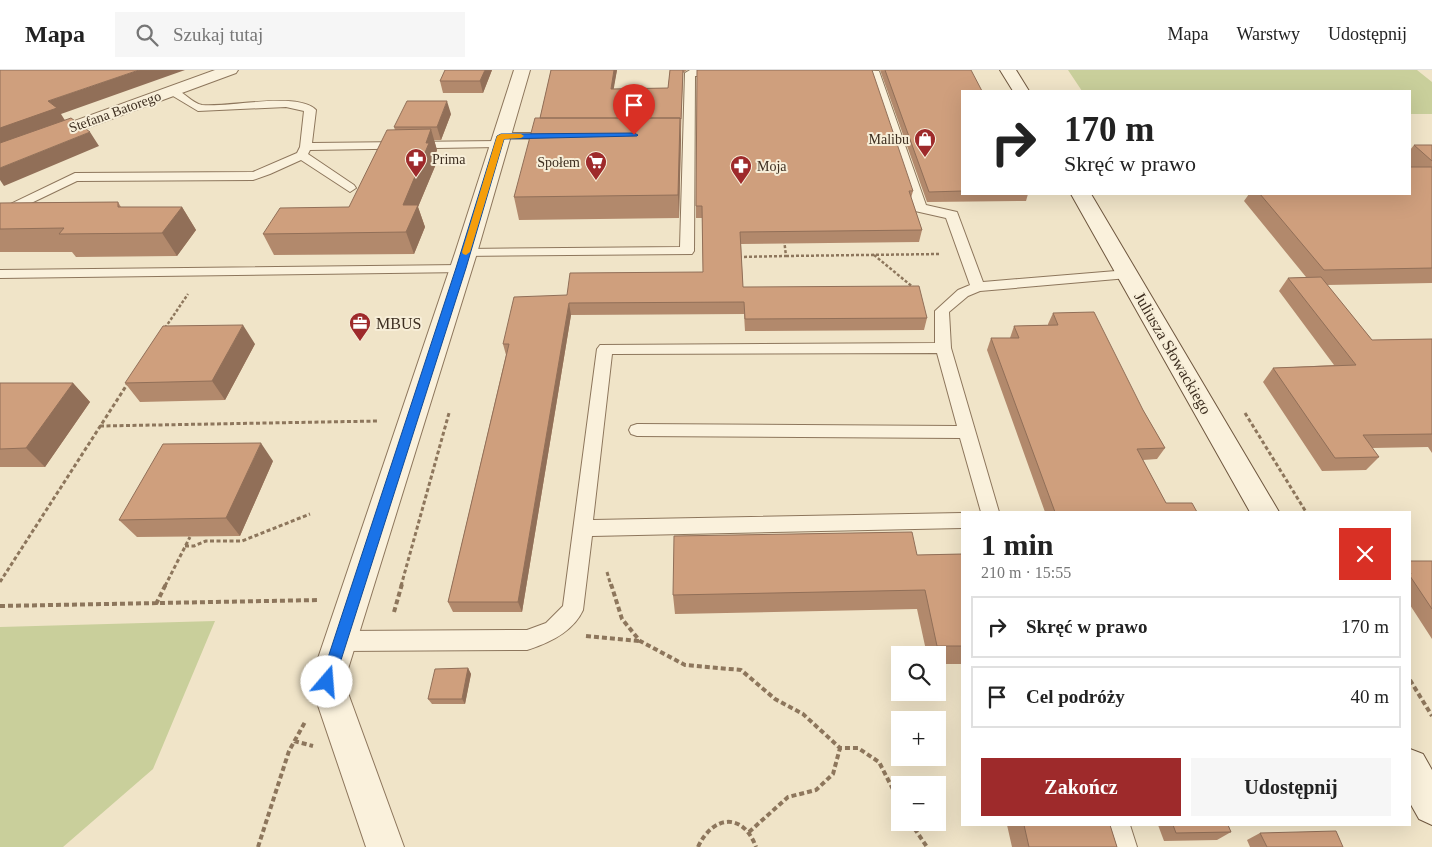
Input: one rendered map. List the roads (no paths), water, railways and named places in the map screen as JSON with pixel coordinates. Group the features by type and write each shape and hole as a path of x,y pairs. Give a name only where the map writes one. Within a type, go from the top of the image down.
{"street":[{"name":"Stefana Batorego","path":"0,154 230,70"},
{"path":"384,847 327,682 463,261 522,70"},
{"path":"1008,70 1020,90"},
{"name":"Juliusza Słowackiego","path":"1082,195 1264,511"},
{"path":"1411,769 1432,806"}],"lane":[{"path":"838,72 874,72 920,208 952,215 978,287"},
{"path":"0,274 202,272 687,251 684,134 690,73 727,73"},
{"path":"172,91 198,108 286,104 302,106 310,110 304,151"},
{"path":"0,214 75,177 253,176 267,173 304,151 563,136"},
{"path":"304,151 350,188"},
{"path":"990,511 943,348 942,311 963,293 978,287 1128,274"},
{"path":"340,641 527,640 544,636 558,626 573,610 605,349 943,348"},
{"path":"637,430 967,432"},
{"path":"583,528 961,522"},
{"path":"1118,826 1125,847"}],"place":[{"name":"Malibu","path":"925,158"},
{"name":"Prima","path":"416,178"},
{"name":"Społem","path":"596,181"},
{"name":"Moja","path":"741,185"},
{"name":"MBUS","path":"360,342"}]}
